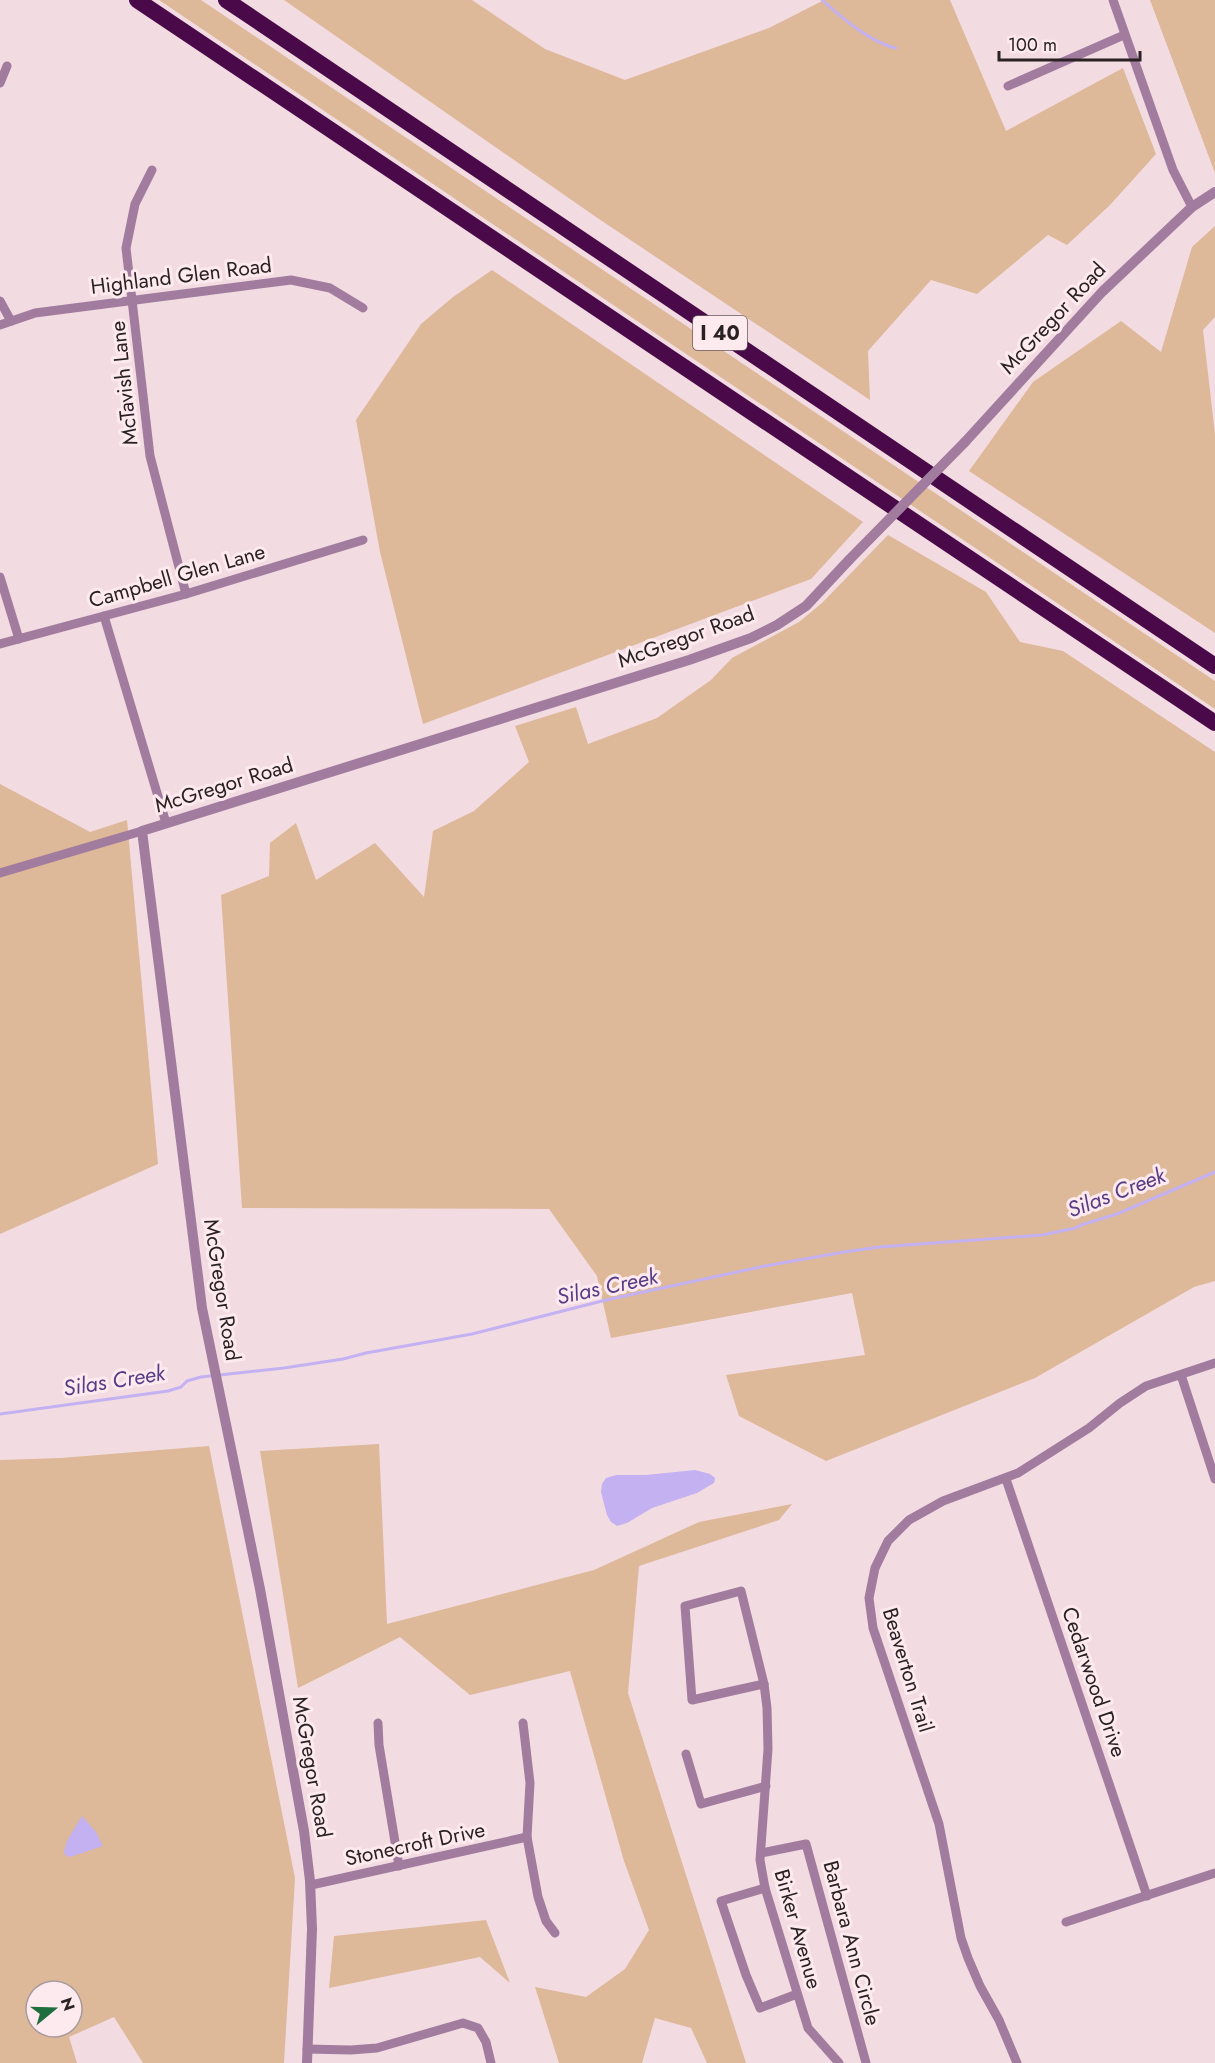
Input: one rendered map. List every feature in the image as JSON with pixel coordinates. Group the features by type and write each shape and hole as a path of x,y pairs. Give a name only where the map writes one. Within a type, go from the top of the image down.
{"highway":[{"name":"I 40","path":"137,0 1215,723"},
{"name":"I 40","path":"226,0 1215,666"}],"street":[{"path":"1113,0 1173,170 1192,207"},
{"path":"1008,86 1124,35"},
{"path":"0,82 7,66"},
{"name":"McTavish Lane","path":"152,170 135,204 126,248 134,300 150,456 186,594"},
{"name":"McGregor Road","path":"307,2063 312,1949 310,1885 304,1831 268,1635 202,1308 142,831 678,664 751,638 777,625 806,606 965,442 1102,292 1192,207 1215,192"},
{"name":"Highland Glen Road","path":"0,325 35,313 291,280 330,288 363,308"},
{"path":"0,301 11,321"},
{"name":"Campbell Glen Lane","path":"0,644 186,594 363,540"},
{"path":"0,577 19,639"},
{"path":"104,616 166,823"},
{"path":"0,873 142,831"},
{"name":"Beaverton Trail","path":"1017,2063 999,2020 980,1986 961,1938 939,1824 873,1628 869,1598 870,1586 878,1560 888,1541 896,1531 917,1515 943,1501 1006,1479 1089,1428 1120,1402 1146,1386 1215,1363"},
{"path":"1181,1375 1215,1479"},
{"name":"Cedarwood Drive","path":"1006,1479 1147,1896"},
{"name":"Birker Avenue","path":"764,1684 692,1700 685,1606 741,1591 764,1684 767,1708 766,1786 760,1853 765,1888 808,2028 839,2063"},
{"path":"523,1722 530,1783 527,1837 538,1898 546,1921 555,1933"},
{"path":"378,1723 379,1745 399,1866"},
{"path":"686,1754 701,1804 766,1786"},
{"name":"Stonecroft Drive","path":"310,1885 527,1837"},
{"name":"Barbara Ann Circle","path":"760,1853 806,1844 866,2063"},
{"path":"1065,1922 1215,1873"},
{"path":"765,1888 721,1901 746,1975 760,2008 796,1994"},
{"path":"307,2049 377,2048 463,2023 478,2028 486,2042 491,2063"}],"shaded area":[{"path":"159,0 201,0 1215,681 1215,709"},
{"path":"284,0 472,0 545,49 625,80 769,28 824,0 950,0 1006,131 1123,68 1156,154 1110,205 1067,245 1048,235 977,294 931,280 868,351 870,400 596,217"},
{"path":"1150,0 1215,0 1215,173"},
{"path":"1215,226 1215,317 1203,330 1215,434 1215,633 969,471 1033,382 1121,321 1161,352 1192,247"},
{"path":"492,270 863,522 811,579 423,724 380,552 356,420 421,324 453,297"},
{"path":"888,535 986,592 1020,642 1063,651 1215,752 1215,1281 1194,1287 1035,1378 826,1461 739,1416 726,1375 865,1355 852,1293 611,1338 597,1276 549,1209 242,1208 221,895 269,876 270,843 296,823 316,880 375,843 424,897 433,831 474,811 529,762 515,726 576,707 588,744 657,718 711,680 732,658 799,622 822,603"},
{"path":"0,784 90,832 127,820 158,1164 0,1234"},
{"path":"379,1444 387,1624 594,1570 699,1522 792,1504 779,1520 639,1566 628,1693 746,2063 707,2063 691,2028 655,2018 642,2063 559,2063 535,1987 586,1997 625,1969 649,1930 624,1861 570,1671 470,1695 400,1637 298,1688 260,1451"},
{"path":"209,1446 295,1878 284,2063 143,2063 114,2017 84,2030 84,1979 24,1979 24,2039 70,2039 77,2063 0,2063 0,1460 61,1458"},
{"path":"695,1470 710,1474 715,1478 714,1483 697,1493 652,1508 627,1523 617,1526 607,1515 601,1492 606,1478 616,1475 646,1475"},
{"path":"82,1816 96,1832 103,1846 70,1857 65,1855 64,1851 68,1839"},
{"path":"486,1920 510,1983 480,1957 329,1988 334,1936"}],"waterway":[{"path":"822,0 867,35 896,48"},
{"name":"Silas Creek","path":"0,1414 168,1391 201,1377 343,1359 472,1334 606,1300 765,1266 844,1252 879,1247 1042,1235 1076,1228 1117,1214 1215,1172"}]}
